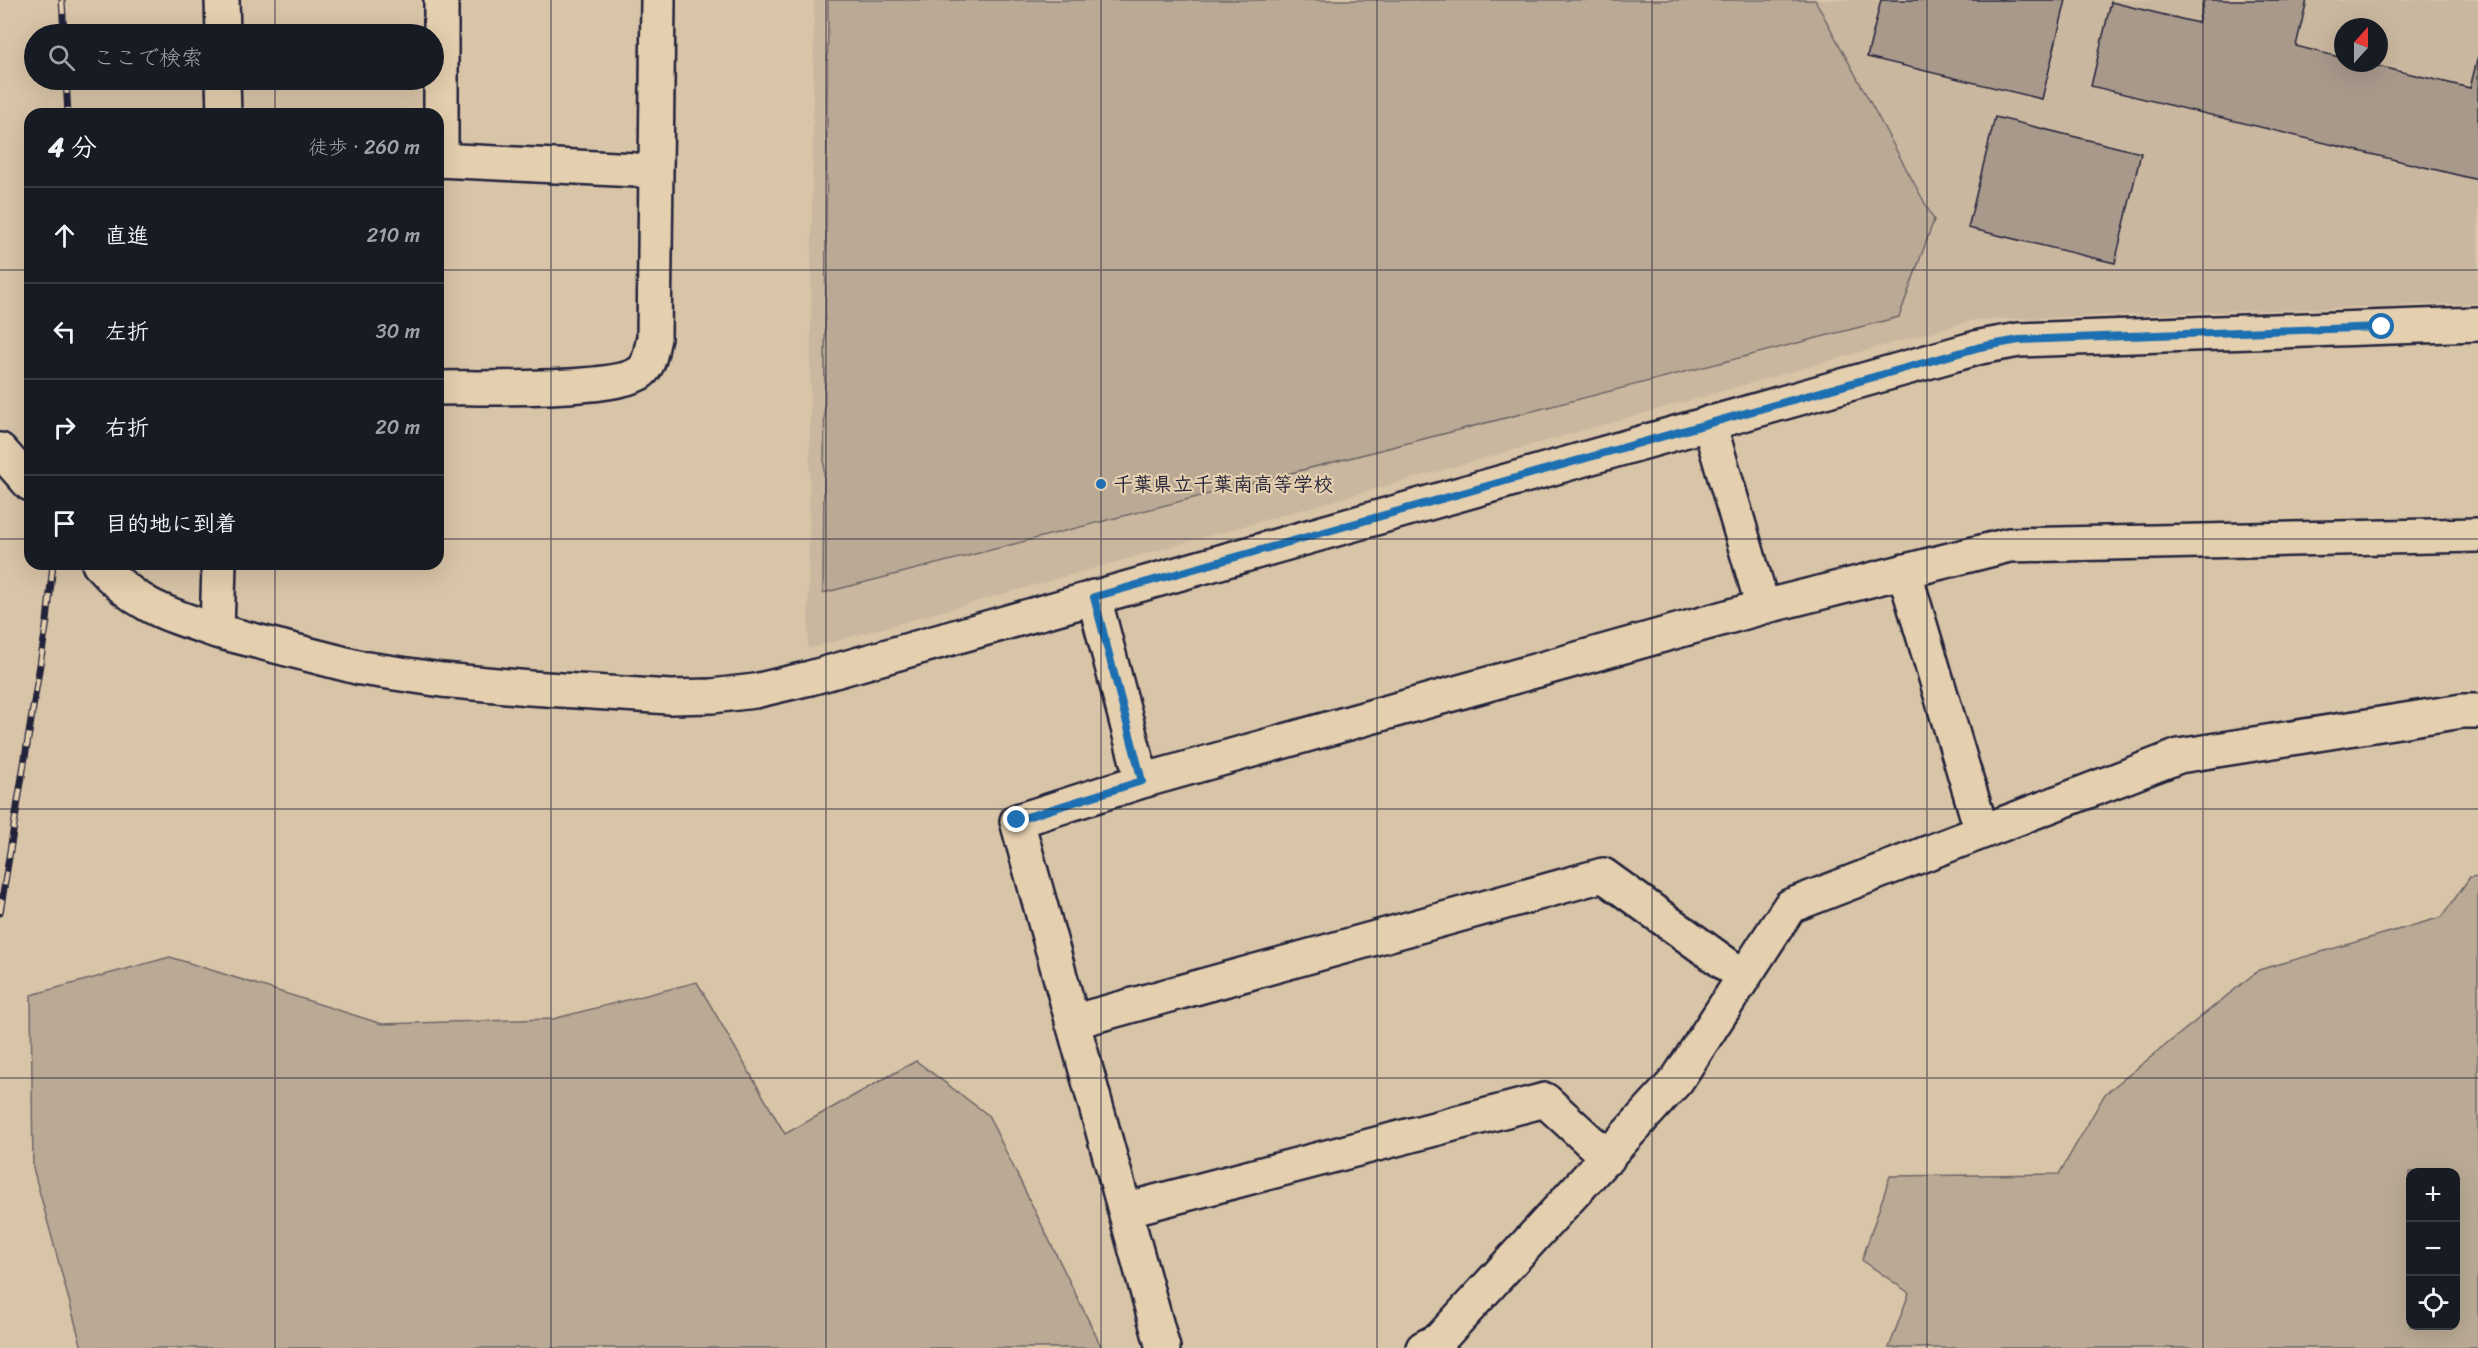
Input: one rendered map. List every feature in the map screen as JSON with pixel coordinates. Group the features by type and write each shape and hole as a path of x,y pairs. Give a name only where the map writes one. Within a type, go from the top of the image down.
{"street":[{"path":"222,0 223,24"},
{"path":"441,0 441,24"},
{"path":"444,388 592,385 620,381 641,372 649,359 654,338 658,0"},
{"path":"223,90 224,108"},
{"path":"440,90 440,108"},
{"path":"444,160 656,171"},
{"path":"107,573 157,611 217,631 361,668 441,680 670,697 712,696 755,691 810,678 1980,347 2019,340 2478,324"},
{"path":"1709,423 1763,607"},
{"path":"0,450 24,477"},
{"path":"1163,1348 1017,820 1142,781 1763,607 2009,545 2478,535"},
{"path":"217,631 219,570"},
{"path":"1904,571 1983,832"},
{"path":"1094,597 1142,781"},
{"path":"1424,1348 1440,1339 1677,1080 1790,906 2179,756 2462,711 2478,711"},
{"path":"1072,1022 1603,875 1744,977"},
{"path":"1125,1210 1545,1100 1608,1158"}],"shaded area":[{"name":"千葉県立千葉南高等学校","path":"814,0 2478,0 2478,303 1974,320 808,649"},
{"name":"千葉県立千葉南高等学校","path":"828,0 1815,0 1934,220 1899,317 823,593"},
{"path":"2478,876 2478,1348 1889,1348 1909,1293 1862,1260 1890,1176 2059,1174 2105,1094 2259,970 2442,917 2470,877"},
{"path":"170,957 382,1024 553,1019 697,982 785,1134 916,1061 988,1115 1102,1348 82,1348 33,1168 31,995"}],"building":[{"path":"1881,0 2066,0 2042,99 1867,57"},
{"path":"2204,0 2307,0 2296,46 2334,56 2334,72 2388,72 2388,68 2470,88 2478,56 2478,180 2091,86 2111,2 2198,23"},
{"path":"1995,117 2141,153 2115,263 1968,228"}],"railway":[{"path":"62,0 63,24"},
{"path":"67,90 68,108"},
{"path":"0,913 47,621 52,570"}],"place":[{"name":"千葉県立千葉南高等学校","path":"1101,484"}],"route":[{"path":"1017,820 1142,781 1094,597 1980,347 2019,340 2382,327"}]}
